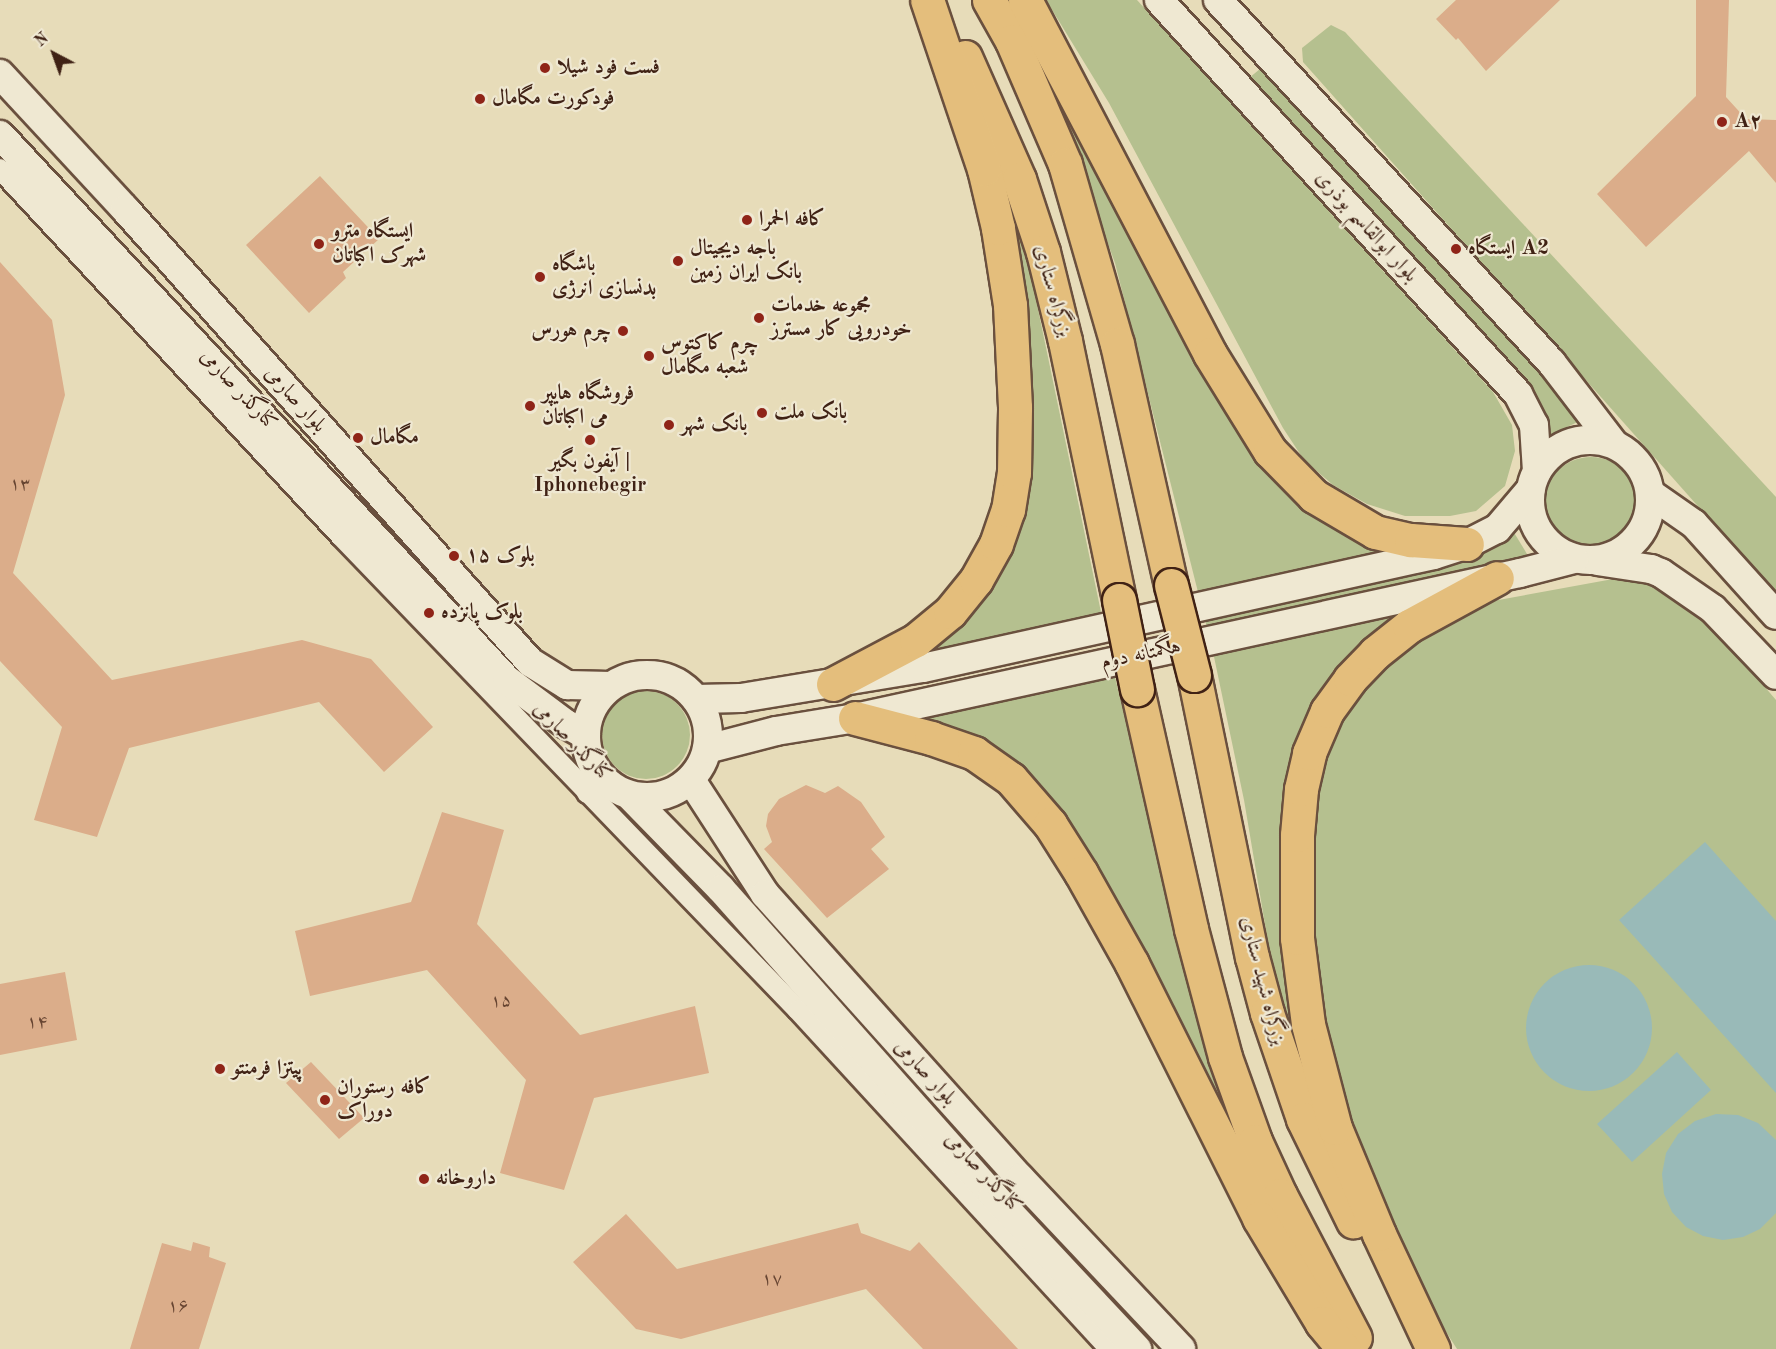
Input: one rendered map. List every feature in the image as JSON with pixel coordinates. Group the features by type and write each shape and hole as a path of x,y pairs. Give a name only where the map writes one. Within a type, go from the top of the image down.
{"highway":[{"path":"833,684 916,640 950,612 976,580 996,544 1008,510 1014,473 1015,407 1010,305 998,228 984,169 927,0"},
{"name":"بزرگراه ستاری","path":"934,0 986,100 1019,178 1042,252 1065,341 1137,689 1191,929 1226,1058 1255,1141 1280,1195 1362,1349"},
{"name":"بزرگراه شهید ستاری","path":"990,0 1012,41 1065,164 1117,344 1171,585 1194,675 1252,957 1284,1065 1303,1119 1342,1202 1431,1349"},
{"path":"1024,0 1210,354 1270,451 1314,496 1375,532 1411,540 1467,544"},
{"path":"1431,1349 1378,1234 1335,1128 1307,1013 1297,938 1297,835 1301,789 1309,753 1328,711 1350,679 1375,653 1408,626 1497,578"},
{"path":"855,717 931,738 974,753 1011,779 1050,824 1081,873 1132,964 1259,1218 1322,1323 1344,1349"}],"main road":[{"name":"بلوار ابوالقاسم بوذری","path":"1159,0 1518,394 1534,425 1534,480"},
{"name":"بلوار ابوالقاسم بوذری","path":"1218,0 1551,362 1614,444"},
{"name":"بلوار صارمی","path":"0,74 125,209 530,662 567,685 611,686"},
{"name":"بلوار صارمی","path":"0,135 507,680 566,724 586,735"},
{"path":"1585,560 1614,556 1630,546 1642,531 1649,513 1651,494 1647,478 1639,464 1614,444 1599,440 1581,441 1563,446 1548,457 1534,480 1530,508 1535,525 1544,540 1558,552 1585,560 1651,569 1661,573 1713,609 1776,675"},
{"name":"هگمتانه دوم","path":"696,699 741,698 923,668 1434,555 1467,544 1497,529 1534,480"},
{"path":"1651,494 1694,524 1776,615"},
{"name":"هگمتانه دوم","path":"707,749 776,731 855,717 1585,560"},
{"path":"640,675 656,675 685,688 696,699 704,715 708,732 707,749 701,765 691,780 681,788 656,797 630,796 608,785 595,786 586,735 591,710 611,686 640,675"},
{"name":"بلوار صارمی","path":"691,780 765,894 1053,1214 1181,1349"},
{"name":"بلوار صارمی","path":"630,796 721,890 868,1057 1023,1239 1137,1349"},
{"path":"1023,1239 1053,1214"}],"street":[{"name":"کنارگذر صارمی","path":"0,169 341,536 595,786 798,1010 1023,1239 1110,1349"}],"green space":[{"path":"1046,0 1137,0 1493,392 1512,425 1515,451 1505,486 1476,511 1450,516 1405,516 1367,504 1333,485 1304,460 1283,428 1109,103"},
{"path":"1028,22 1214,392 1254,449 1403,549 1199,596 1115,263 1055,98 1023,25"},
{"path":"1331,25 1345,32 1776,497 1776,594 1303,62 1302,48"},
{"path":"1260,69 1584,419 1550,435 1537,399 1249,78"},
{"path":"974,109 1014,212 1028,261 1102,617 898,664 1023,497"},
{"path":"1591,457 1609,460 1624,471 1635,486 1638,504 1635,522 1624,537 1609,548 1591,551 1573,548 1558,537 1547,522 1544,504 1547,486 1558,471 1573,460"},
{"path":"1513,531 1527,554 1523,560 1207,629 1205,618"},
{"path":"1624,577 1649,578 1686,604 1740,658 1776,700 1776,1349 1457,1349 1397,1255 1345,1130 1310,962 1310,791 1354,684 1455,612 1493,601"},
{"path":"1448,600 1311,721 1301,1064 1271,960 1244,800 1213,652"},
{"path":"1114,673 1199,1025 1244,1150 1057,811 904,722"},
{"path":"646,691 663,695 677,704 686,718 690,735 686,752 677,766 663,775 646,779 629,775 615,766 606,752 602,735 606,718 615,704 629,695"}],"water":[{"path":"1705,842 1776,921 1776,1093 1619,920"},
{"path":"1589,965 1613,970 1633,984 1647,1004 1652,1028 1647,1052 1633,1072 1613,1086 1589,1091 1565,1086 1545,1072 1531,1052 1526,1028 1531,1004 1545,984 1565,970"},
{"path":"1677,1052 1711,1090 1632,1162 1597,1124"},
{"path":"1716,1114 1738,1115 1758,1123 1776,1140 1776,1213 1760,1229 1743,1237 1723,1240 1703,1236 1686,1227 1672,1212 1664,1194 1662,1174 1666,1153 1678,1134 1695,1121"}],"building":[{"path":"1456,0 1560,0 1486,71 1458,38 1456,40 1436,19"},
{"name":"A۲","path":"1696,0 1729,0 1726,97 1746,119 1776,120 1776,183 1749,151 1646,247 1597,194 1696,96"},
{"path":"320,176 379,239 343,272 346,278 309,313 246,245"},
{"path":"0,262 52,320 65,395 13,573 112,680 302,640 371,659 433,727 384,772 319,702 129,748 97,837 34,820 62,727 0,661"},
{"path":"806,785 825,793 838,786 861,802 885,837 871,849 889,869 827,918 764,849 772,842 766,826 768,814 779,799"},
{"path":"442,812 504,830 477,924 580,1035 695,1006 709,1073 594,1098 564,1190 500,1173 526,1080 427,970 310,996 295,931 411,902"},
{"path":"65,972 77,1040 0,1055 0,984"},
{"name":"کافه رستوران دوراک","path":"311,1062 364,1118 339,1139 286,1083"},
{"path":"626,1214 677,1269 858,1223 861,1233 910,1251 919,1242 1018,1349 923,1349 866,1289 681,1339 636,1329 573,1262"},
{"path":"193,1242 210,1247 209,1257 226,1263 199,1349 130,1349 162,1243 191,1251"}],"place":[{"name":"فست فود شیلا","path":"545,68"},
{"name":"فودکورت مگامال","path":"480,99"},
{"name":"A۲","path":"1722,122"},
{"name":"کافه الحمرا","path":"747,220"},
{"name":"ایستگاه مترو شهرک اکباتان","path":"319,244"},
{"name":"ایستگاه A2","path":"1456,249"},
{"name":"باجه دیجیتال بانک ایران زمین","path":"678,261"},
{"name":"باشگاه بدنسازی انرژی","path":"540,277"},
{"name":"مجموعه خدمات خودرویی کار مسترز","path":"759,318"},
{"name":"چرم هورس","path":"623,331"},
{"name":"چرم کاکتوس شعبه مگامال","path":"649,356"},
{"name":"فروشگاه هایپر می اکباتان","path":"530,406"},
{"name":"بانک ملت","path":"762,413"},
{"name":"بانک شهر","path":"669,425"},
{"name":"مگامال","path":"358,438"},
{"name":"آیفون بگیر | Iphonebegir","path":"590,440"},
{"name":"بلوک ۱۵","path":"454,556"},
{"name":"بلوک پانزده","path":"429,613"},
{"name":"پیتزا فرمنتو","path":"220,1069"},
{"name":"کافه رستوران دوراک","path":"325,1100"},
{"name":"داروخانه","path":"424,1179"}]}
